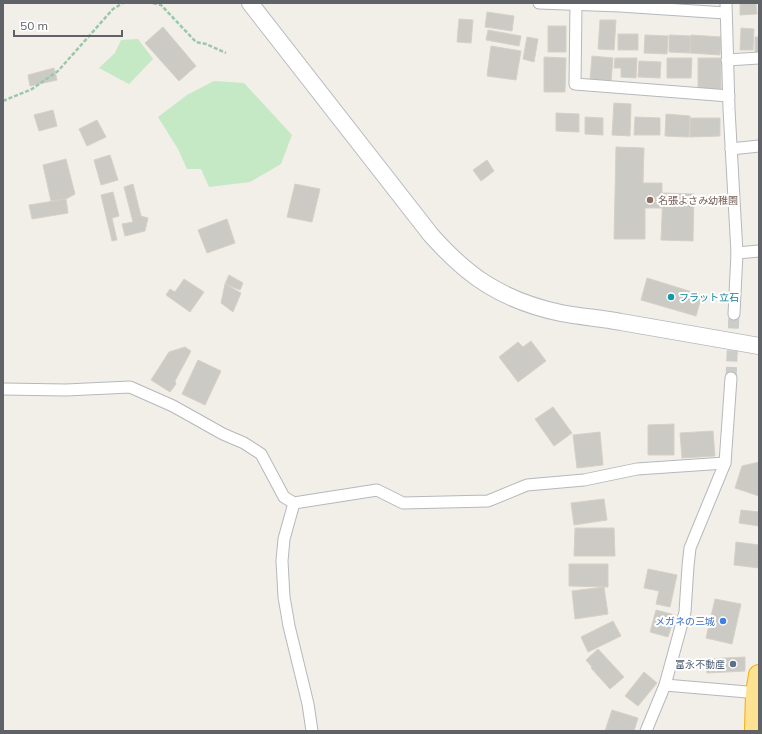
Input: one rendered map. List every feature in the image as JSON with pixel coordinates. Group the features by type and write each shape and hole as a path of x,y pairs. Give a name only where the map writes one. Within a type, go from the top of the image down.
{"highway":[{"path":"756,731 758,687"}],"street":[{"path":"250,3 431,235 466,270 488,285 537,307 562,314 619,321 759,346"},
{"path":"539,3 726,8 728,96 736,253 734,314"},
{"path":"576,5 575,84 728,96"},
{"path":"727,60 759,58"},
{"path":"731,148 759,146"},
{"path":"736,253 759,251"},
{"path":"646,731 665,686 685,612 690,548 725,463 731,378"},
{"path":"3,389 66,390 130,387 173,406 223,434 244,443 261,454 284,498 294,503 377,490 404,503 488,501 527,485 584,480 636,469 725,463"},
{"path":"294,503 284,539 282,561 284,597 289,626 306,696 312,731"},
{"path":"665,686 758,687"}],"path":[{"path":"3,101 32,89 58,71 113,9 123,3"},
{"path":"153,3 161,5 196,42 206,44 226,53"}],"green space":[{"path":"138,39 153,59 129,84 99,68 115,53 121,40"},
{"path":"214,81 244,83 292,135 281,164 250,182 209,187 201,169 187,169 178,149 158,117 187,95"}],"building":[{"path":"740,3 756,3 757,14 740,15"},
{"path":"487,12 514,16 512,31 485,27"},
{"path":"459,19 473,20 471,43 457,42"},
{"path":"600,20 616,20 614,50 598,49"},
{"path":"548,26 566,26 566,52 548,52"},
{"path":"163,27 196,66 179,81 145,43"},
{"path":"741,28 754,29 753,50 740,50"},
{"path":"488,30 521,36 519,46 486,40"},
{"path":"618,34 638,34 638,50 618,50"},
{"path":"645,35 668,36 667,54 644,53"},
{"path":"669,35 691,36 690,53 669,52"},
{"path":"691,35 721,37 720,55 690,53"},
{"path":"527,37 538,39 534,62 523,59"},
{"path":"755,37 759,37 759,53 755,53"},
{"path":"491,46 521,51 516,80 487,76"},
{"path":"592,56 613,58 611,82 590,80"},
{"path":"544,57 566,58 565,92 544,92"},
{"path":"615,58 637,58 636,78 621,77 621,68 614,68"},
{"path":"667,58 692,58 691,78 667,78"},
{"path":"698,58 721,58 721,89 698,89"},
{"path":"639,61 661,62 660,78 638,77"},
{"path":"54,68 57,80 30,86 28,75"},
{"path":"614,103 631,104 630,136 612,135"},
{"path":"53,110 57,126 39,131 34,115"},
{"path":"556,113 579,114 579,132 556,131"},
{"path":"666,114 690,116 689,137 665,136"},
{"path":"585,117 603,118 603,135 585,134"},
{"path":"635,117 660,118 660,135 634,135"},
{"path":"690,118 720,118 720,136 690,137"},
{"path":"97,120 106,137 87,146 79,129"},
{"path":"616,147 644,148 643,183 662,183 662,208 645,208 645,239 614,239"},
{"path":"110,155 118,180 101,185 94,160"},
{"path":"66,159 75,194 66,199 51,201 43,165"},
{"path":"487,160 494,171 481,181 473,170"},
{"path":"133,184 141,216 148,218 145,231 125,236 122,224 133,222 124,187"},
{"path":"295,184 320,189 312,222 287,217"},
{"path":"113,192 119,216 112,218 117,240 112,241 101,195"},
{"path":"663,193 694,194 693,241 661,240"},
{"path":"66,199 68,213 32,219 29,205"},
{"path":"227,219 235,243 207,253 198,230"},
{"path":"229,275 243,283 240,290 225,284"},
{"name":"フラット立石","path":"647,278 702,295 696,316 641,300"},
{"path":"184,279 204,292 190,312 166,295 170,289 175,292"},
{"path":"225,284 241,293 233,312 221,303"},
{"path":"531,341 546,361 518,382 499,357 518,342 523,347"},
{"path":"185,347 191,351 175,381 176,384 170,392 151,380 169,352"},
{"path":"198,360 221,371 205,405 182,394"},
{"path":"553,407 572,433 554,446 535,419"},
{"path":"674,424 674,455 648,455 648,425"},
{"path":"713,431 715,456 682,458 680,433"},
{"path":"600,432 603,465 577,468 573,435"},
{"path":"759,462 759,496 735,488 742,466"},
{"path":"604,499 607,520 574,525 571,503"},
{"path":"741,510 759,512 759,526 739,523"},
{"path":"575,528 614,528 615,556 574,556"},
{"path":"736,542 759,545 759,568 734,565"},
{"path":"569,564 608,564 608,587 569,586"},
{"path":"648,569 677,575 670,607 656,604 659,591 644,588"},
{"path":"604,587 608,614 575,619 572,591"},
{"name":"メガネの三城","path":"715,599 741,604 732,644 706,638"},
{"path":"656,610 675,615 668,637 650,632"},
{"path":"613,621 621,636 588,652 581,637"},
{"path":"598,649 624,677 610,689 591,668 592,667 586,660"},
{"path":"745,657 745,671 707,673 706,659"},
{"path":"644,672 657,683 638,706 625,696"},
{"path":"612,710 638,718 634,731 605,731"}],"tunnel":[{"path":"731,378 734,314"}],"place":[{"name":"名張よさみ幼稚園","path":"650,200"},
{"name":"フラット立石","path":"671,297"},
{"name":"メガネの三城","path":"723,621"},
{"name":"富永不動産","path":"733,664"}]}
